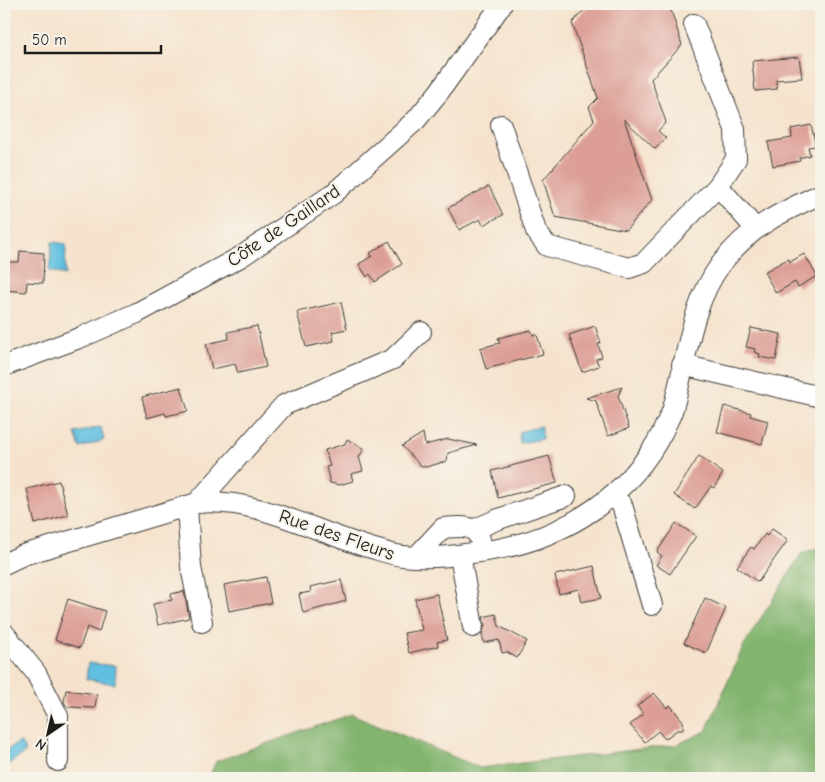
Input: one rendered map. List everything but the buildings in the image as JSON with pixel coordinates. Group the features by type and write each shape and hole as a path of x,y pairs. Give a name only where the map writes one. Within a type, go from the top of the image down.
{"street":[{"name":"Côte de Gaillard","path":"4,366 82,337 137,313 242,256 333,194 416,120 439,92 502,4"},
{"path":"501,125 536,232 547,246 629,268 644,263 718,186 736,159 735,128 694,24"},
{"path":"718,186 755,228"},
{"name":"Rue des Fleurs","path":"4,564 23,555 192,505 212,502 277,513 335,538 402,556 442,558 484,551 548,536 593,512 627,482 654,448 673,410 682,365 700,303 721,264 755,228 774,215 821,194"},
{"path":"202,622 191,567 192,505 284,405 393,359 421,332"},
{"path":"682,365 821,397"},
{"path":"612,495 622,505 652,605"},
{"path":"473,530 566,496"},
{"path":"416,557 443,528 468,527 478,534 484,551"},
{"path":"460,554 473,627"},
{"path":"4,633 36,673 58,716 58,761"}],"green space":[{"path":"821,547 821,778 209,778 216,761 352,714 480,768 676,745 706,731 744,645 802,553"}],"water":[{"path":"52,242 66,244 65,275 49,271"},
{"path":"541,426 542,439 520,443 519,432"},
{"path":"101,427 104,440 80,448 75,433"},
{"path":"88,663 116,666 115,684 86,679"},
{"path":"20,742 26,752 4,767 4,752"}]}
